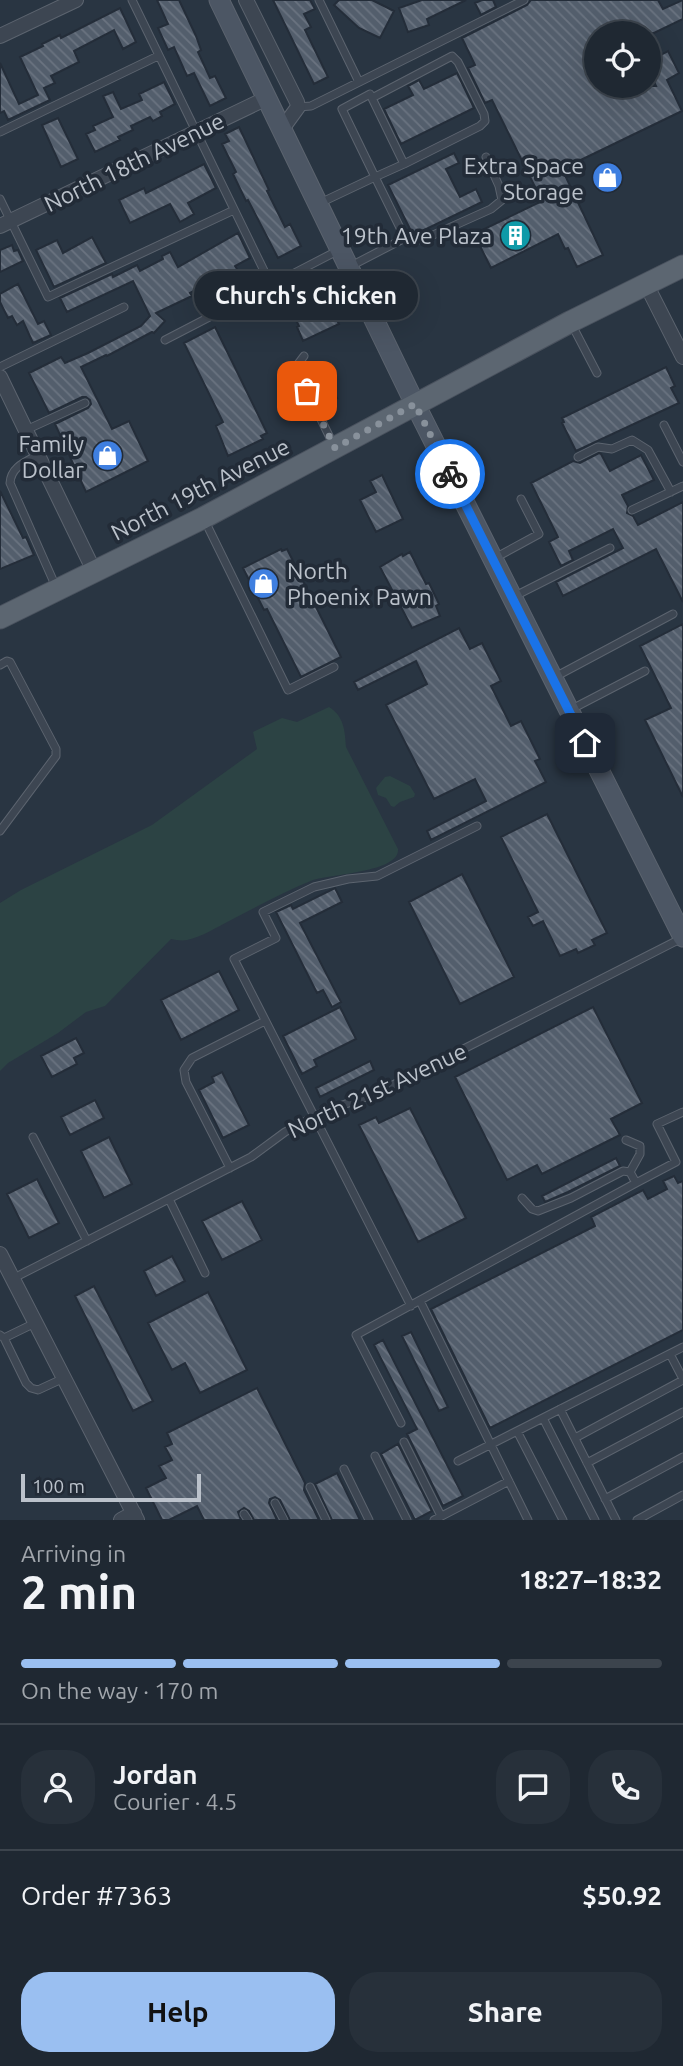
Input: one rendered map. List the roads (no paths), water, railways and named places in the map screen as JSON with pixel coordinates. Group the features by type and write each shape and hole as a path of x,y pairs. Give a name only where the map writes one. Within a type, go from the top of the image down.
{"main road":[{"path":"219,0 415,404 683,937"},
{"name":"North 19th Avenue","path":"0,618 203,518 570,321 683,266"}],"street":[{"path":"0,36 76,0"},
{"path":"246,0 298,107 282,129"},
{"name":"North 18th Avenue","path":"5,223 267,97"},
{"path":"646,284 683,357"},
{"path":"2,386 26,430 94,573"},
{"path":"0,1254 6,1282 35,1323 131,1518"}],"lane":[{"path":"132,0 271,285"},
{"path":"319,0 359,82"},
{"path":"298,107 311,106 524,0"},
{"path":"0,131 159,56"},
{"path":"317,204 404,164 485,121 458,62 452,56 372,98"},
{"path":"404,164 370,94 342,108 405,238"},
{"path":"165,340 271,285 405,238 422,240 491,209 502,200 499,186 486,158"},
{"path":"0,199 5,223 48,297 234,210"},
{"path":"0,367 124,307"},
{"path":"570,321 597,373"},
{"path":"304,356 296,370 335,448"},
{"path":"26,430 85,403"},
{"path":"664,425 683,462"},
{"path":"578,457 598,447 612,449 632,440 648,450 671,492"},
{"path":"38,455 14,469 9,483 57,590"},
{"path":"632,510 683,486"},
{"path":"493,559 539,534 521,499"},
{"path":"203,518 288,690 334,667"},
{"path":"512,598 610,548"},
{"path":"553,678 673,614"},
{"path":"0,665 10,662 56,748 56,756 0,831"},
{"path":"569,711 645,671"},
{"path":"411,1306 234,959 276,937 263,912 314,887 377,876 477,826"},
{"name":"North 21st Avenue","path":"6,1282 251,1157 285,1132 325,1111 375,1094 683,937"},
{"path":"230,1168 186,1082 184,1070 192,1058 265,1021"},
{"path":"401,1423 356,1335 676,1162 657,1124 683,1112"},
{"path":"33,1137 87,1241"},
{"path":"626,1140 640,1146 640,1154 630,1172"},
{"path":"522,1198 532,1209 545,1210 623,1171 630,1172"},
{"path":"630,1172 636,1183"},
{"path":"169,1199 205,1273"},
{"path":"419,1301 528,1520"},
{"path":"35,1323 2,1336 26,1383 38,1390 64,1378"},
{"path":"458,1461 683,1347"},
{"path":"575,1438 683,1379 670,1354"},
{"path":"560,1409 616,1520"},
{"path":"587,1463 683,1412"},
{"path":"543,1418 595,1520"},
{"path":"517,1431 563,1520"},
{"path":"404,1442 438,1518 509,1480"},
{"path":"375,1456 407,1520"},
{"path":"605,1499 683,1457"},
{"path":"344,1469 369,1520"},
{"path":"310,1488 326,1520"},
{"path":"637,1520 683,1495"},
{"path":"275,1503 284,1520"}],"place":[{"name":"Extra Space Storage","path":"607,178"},
{"name":"19th Ave Plaza","path":"515,235"},
{"name":"Church's Chicken","path":"307,391"},
{"name":"Family Dollar","path":"107,456"},
{"name":"North Phoenix Pawn","path":"264,583"}]}
